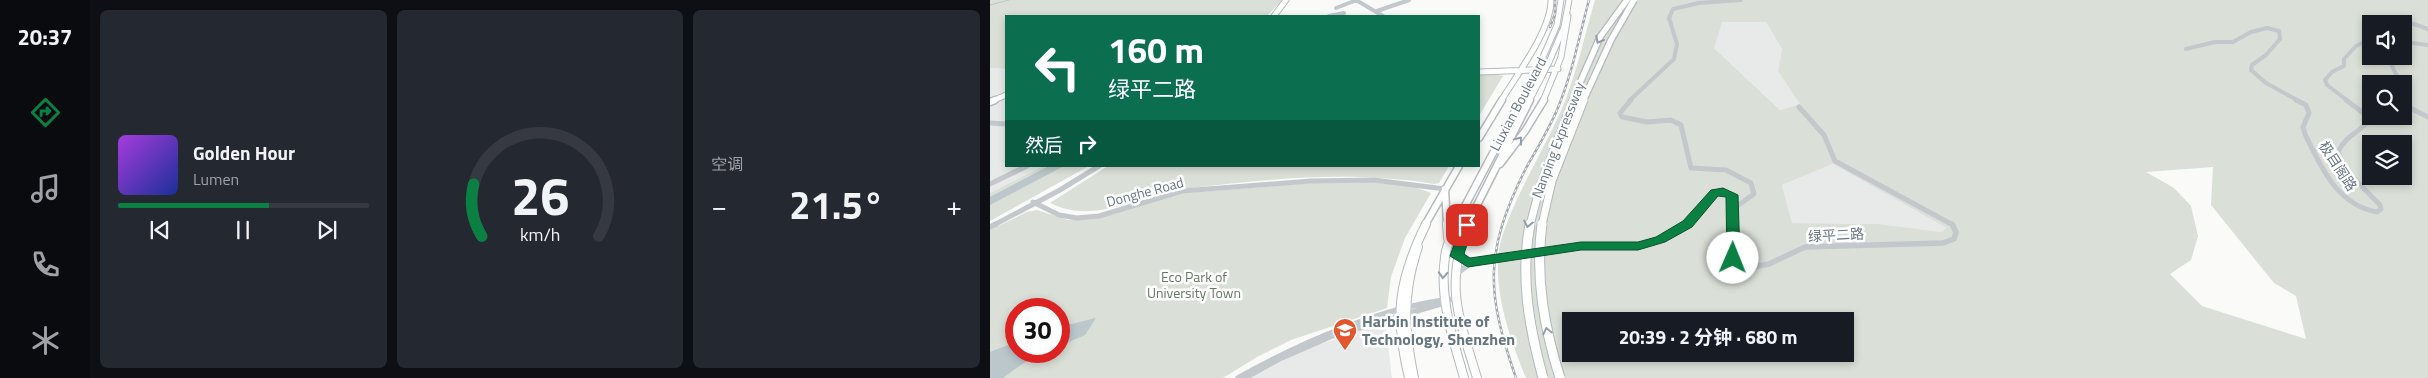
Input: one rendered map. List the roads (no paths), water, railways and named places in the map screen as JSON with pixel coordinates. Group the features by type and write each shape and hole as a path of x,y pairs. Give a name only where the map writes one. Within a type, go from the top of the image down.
{"highway":[{"name":"Nanping Expressway","path":"1543,378 1530,327 1524,282 1525,245 1530,214 1542,175 1596,46 1627,0"},
{"name":"Nanping Expressway","path":"1560,378 1542,306 1538,266 1540,229 1553,176 1604,51 1613,32 1634,0"}],"main road":[{"path":"1276,15 1287,0"},
{"path":"1480,130 1545,27 1550,12 1549,0"},
{"name":"Liuxian Boulevard","path":"1478,378 1455,299 1454,276 1457,256 1467,225 1539,74 1540,64 1555,30 1561,0"},
{"name":"Liuxian Boulevard","path":"1464,378 1445,301 1443,277 1448,244 1458,217 1539,74 1549,62 1568,16 1569,0"},
{"path":"1490,179 1528,127 1558,69 1567,30 1568,16"},
{"path":"1480,136 1517,69"},
{"path":"1480,71 1558,69"},
{"path":"990,101 1005,94"},
{"path":"1409,378 1400,333 1402,312 1415,254 1458,167"},
{"path":"1448,244 1446,191 1462,167"},
{"path":"1402,312 1405,338 1414,378"}],"street":[{"path":"1346,15 1336,8 1357,0 1382,15"},
{"path":"1377,11 1408,0"},
{"path":"1733,209 1754,194 1752,183 1726,170 1690,168 1681,125 1676,120 1668,119 1656,122 1629,119 1622,117 1620,113 1623,107 1674,59 1677,44 1669,18 1673,9 1699,3 1741,0"},
{"path":"2412,24 2428,29"},
{"name":"极目阁路","path":"2186,49 2214,42 2233,42 2251,32 2267,28 2278,31 2280,39 2266,55 2252,65 2251,70 2266,83 2306,105 2309,110 2304,127 2305,134 2334,185 2353,206 2377,212 2381,209 2380,206 2346,170 2338,152 2344,139 2362,130 2370,118 2325,82 2332,72 2344,66 2344,59 2356,46 2362,43"},
{"path":"2412,43 2428,45"},
{"name":"绿平二路","path":"1733,209 1733,258 1748,268 1769,264 1805,247 1943,243 1954,239 1956,232 1952,224 1835,161 1824,135 1798,107"},
{"path":"2412,109 2428,117"},
{"path":"990,123 1005,124"},
{"path":"990,129 999,124"},
{"path":"990,184 1025,167"},
{"path":"1034,203 1093,167"},
{"path":"990,226 1097,167"},
{"name":"Donghe Road","path":"1034,203 1059,215 1077,218 1098,216 1182,191 1311,181 1374,180 1446,191"},
{"path":"1457,256 1464,261 1472,262 1581,246 1625,247 1651,244 1688,224 1715,193 1723,192 1732,195 1733,209"},
{"path":"1454,276 1463,267 1472,262"},
{"path":"1238,378 1302,342 1402,312 1455,299"},
{"path":"1245,378 1311,343 1402,312"}],"waterway":[{"path":"990,5 1009,0"}],"railway":[{"path":"1550,27 1555,14 1555,0"},
{"path":"1516,378 1499,321 1495,296 1496,250 1502,225 1512,199 1525,170 1550,125 1562,97 1589,0"}],"place":[{"name":"Harbin Institute of Technology, Shenzhen","path":"1345,351"}],"park label":[{"name":"Eco Park of University Town","path":"1194,286"}]}
